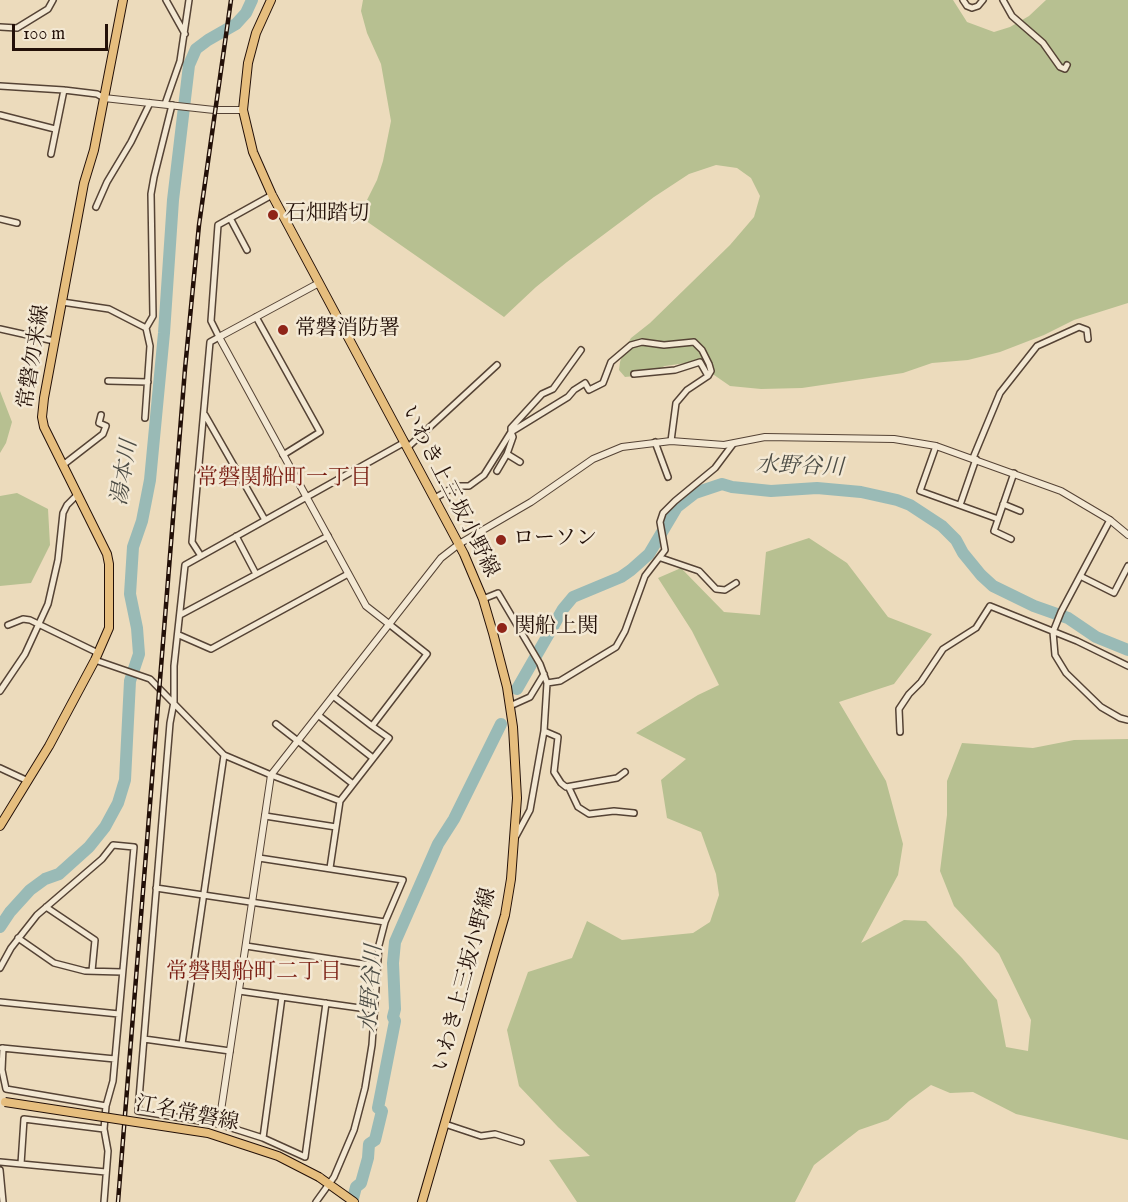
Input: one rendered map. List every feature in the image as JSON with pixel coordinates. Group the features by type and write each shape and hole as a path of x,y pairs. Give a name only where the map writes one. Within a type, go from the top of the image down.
{"main road":[{"name":"常磐勿来線","path":"0,826 29,782 97,656 107,635 110,620 109,564 102,543 42,422 54,341 84,183 94,150 123,0"},
{"name":"いわき上三坂小野線","path":"271,0 251,48 243,110 253,152 272,195 459,544 483,599 496,644 513,727 517,789 511,879 499,941 422,1202"},
{"name":"江名常磐線","path":"2,1101 208,1133 278,1156 319,1177 354,1202"}],"street":[{"path":"0,27 17,28 48,9 53,0"},
{"path":"166,0 185,34"},
{"path":"145,418 150,346 146,328 153,316 151,194 180,61 189,0"},
{"path":"963,0 970,8 978,6 983,0"},
{"path":"1003,0 1012,16 1043,43 1060,67 1065,69 1067,65"},
{"path":"0,86 64,90 97,94 104,98 199,108 243,110"},
{"path":"51,154 64,90"},
{"path":"96,207 150,103"},
{"path":"0,115 55,129"},
{"path":"272,195 218,225 211,321 366,606 427,654 372,726"},
{"path":"230,218 247,250"},
{"path":"0,219 18,223"},
{"path":"201,556 192,542 210,342 319,283"},
{"path":"62,302 109,309 146,328"},
{"path":"256,317 320,432 283,454"},
{"path":"960,506 1000,393 1037,346 1078,327 1087,330 1088,339"},
{"path":"0,328 54,341"},
{"path":"511,432 568,397 585,382 589,390 603,383 614,358 631,345 694,342 702,350 711,371 708,376 687,390 676,403 671,441"},
{"path":"435,498 456,486 469,486 484,475 511,432 511,428 542,394 553,389 581,350"},
{"path":"634,375 675,370 700,362 708,376"},
{"path":"326,1003 305,1157 263,1138 219,1124 138,1111 170,723 174,702 174,666 185,565 306,497 406,445 497,365"},
{"path":"108,381 148,382"},
{"path":"204,414 265,520"},
{"path":"63,465 104,434 106,426 99,423 101,415"},
{"path":"497,471 507,454 513,437 511,432"},
{"path":"219,1124 271,775 441,558 459,544 531,502 593,459 622,447 671,441 714,445 733,444 765,437 894,439 936,446 1061,491 1110,520 1128,535"},
{"path":"655,442 668,477"},
{"path":"547,682 560,681 613,650 625,631 645,576 665,550 661,518 666,508 715,468 733,444"},
{"path":"936,446 920,491 998,519"},
{"path":"507,454 520,462"},
{"path":"1011,539 994,531 1014,473"},
{"path":"0,691 25,654 48,604 54,584 63,513 67,505 78,494"},
{"path":"1003,504 1020,511"},
{"path":"1110,520 1060,614 1053,632 1055,655 1066,673 1101,707 1110,714 1128,720"},
{"path":"236,536 256,574"},
{"path":"180,615 328,536"},
{"path":"661,558 699,570 716,589 725,590 736,583"},
{"path":"1080,576 1114,593 1128,566"},
{"path":"179,635 211,649 348,574"},
{"path":"483,599 498,593 540,664 547,682 544,731 530,810 515,837"},
{"path":"900,732 899,709 909,694 918,686 943,649 976,628 990,606 1128,666"},
{"path":"8,625 22,619 30,620 120,668 145,676 160,687 224,755 340,801"},
{"path":"510,706 530,697 544,675"},
{"path":"330,868 340,801 389,738 333,696"},
{"path":"318,715 373,758"},
{"path":"276,724 352,784"},
{"path":"544,731 558,737 554,772 561,783 569,788 578,807 589,814 614,811 634,813"},
{"path":"182,1044 224,755"},
{"path":"0,768 29,782"},
{"path":"569,788 616,778 625,772"},
{"path":"265,816 336,827"},
{"path":"0,968 18,938 46,907 113,845 134,847 113,1081 106,1106 104,1129 108,1151 104,1202"},
{"path":"259,858 403,880 385,922 379,945 372,1045 365,1088 348,1148 329,1185 316,1202"},
{"path":"156,888 385,922"},
{"path":"46,907 94,940 92,971"},
{"path":"18,938 54,963 92,971 122,972"},
{"path":"246,946 377,966"},
{"path":"239,991 374,1010"},
{"path":"263,1138 282,997"},
{"path":"0,1002 118,1014"},
{"path":"144,1040 230,1051"},
{"path":"106,1106 6,1089 1,1048 115,1059"},
{"path":"21,1164 24,1119 104,1129"},
{"path":"445,1124 481,1136 495,1134 521,1142"},
{"path":"0,1162 106,1172"},
{"path":"0,1170 3,1202"}],"green space":[{"path":"363,0 953,0 967,22 994,32 1010,27 1029,16 1046,0 1128,0 1128,303 1074,320 1044,335 1000,352 968,360 932,363 903,373 802,388 761,389 730,386 704,368 686,363 665,366 644,375 625,377 619,370 620,362 631,338 650,323 730,245 754,217 760,196 751,178 737,168 716,165 689,174 654,197 567,262 504,317 359,216 377,180 391,121 381,64 367,33 361,11"},
{"path":"0,391 12,422 6,443 0,453"},
{"path":"17,493 48,509 50,545 31,583 0,586 0,496"},
{"path":"809,538 847,563 888,617 932,634 894,684 839,702 886,781 903,844 898,875 861,943 904,920 926,921 962,958 997,1000 1006,1047 1028,1051 1031,1020 999,954 954,906 940,871 947,815 947,781 962,743 1033,748 1074,740 1128,739 1128,1140 1016,1114 973,1092 950,1093 931,1085 888,1120 859,1130 814,1165 795,1202 577,1202 549,1160 590,1156 558,1127 519,1086 507,1030 528,972 572,958 587,921 622,940 693,933 710,922 719,895 716,874 701,832 667,818 661,780 686,759 636,733 698,695 719,685 692,631 658,578 681,568 724,612 760,615 766,552"}],"waterway":[{"name":"湯本川","path":"0,927 30,890 45,879 59,874 89,847 105,827 118,803 125,780 130,681 139,654 137,628 130,594 133,547 142,521 150,480 164,333 173,200 189,65 196,49 236,24 246,13 252,0"},
{"name":"水野谷川","path":"517,689 563,609 573,597 621,577 631,570 649,554 677,507 695,493 722,484 771,491 817,488 861,492 910,505 942,526 956,540 963,553 981,575 993,586 1034,606 1068,618 1096,637 1128,650"},
{"name":"水野谷川","path":"352,1202 356,1187 361,1183 368,1158 369,1144 375,1140 382,1111 378,1108 395,1021 393,1017 395,942 438,844 454,819 501,724"}],"railway":[{"path":"118,1202 185,369 199,225 231,0"}],"place":[{"name":"石畑踏切","path":"273,215"},
{"name":"常磐消防署","path":"283,330"},
{"name":"ローソン","path":"501,540"},
{"name":"関船上関","path":"502,628"}],"district":[{"name":"常磐関船町一丁目","path":"284,479"},
{"name":"常磐関船町二丁目","path":"254,973"}]}
